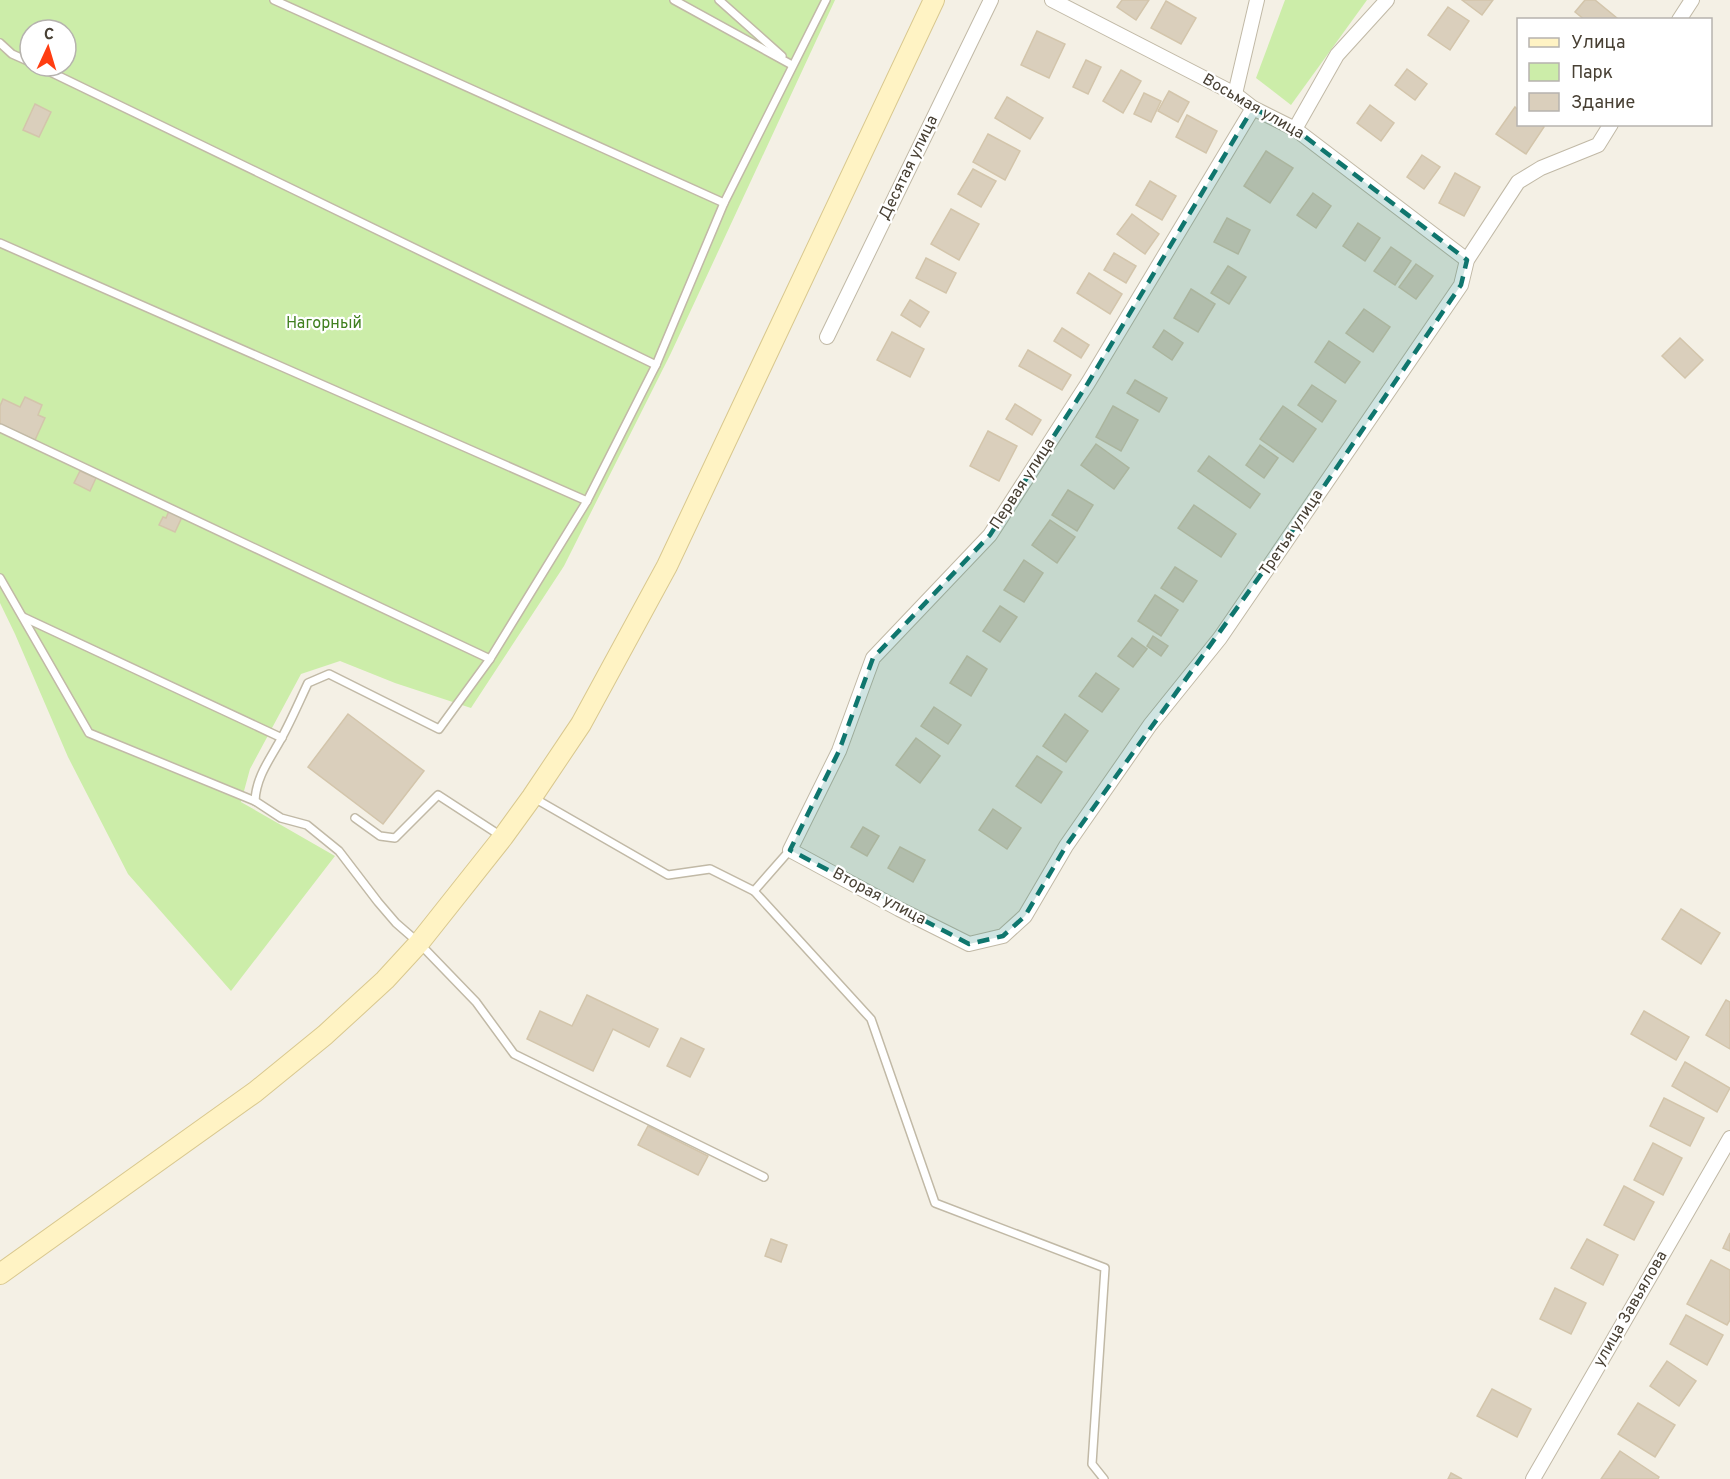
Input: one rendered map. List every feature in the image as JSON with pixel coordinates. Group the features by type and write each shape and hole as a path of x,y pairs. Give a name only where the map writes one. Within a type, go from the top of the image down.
{"main road":[{"path":"0,1274 255,1092 325,1035 384,980 419,943 503,837 580,724 668,566 934,0"}],"street":[{"name":"Десятая улица","path":"827,337 991,0"},
{"name":"Восьмая улица","path":"1052,0 1235,94 1253,108 1295,129 1467,260"},
{"path":"1235,94 1257,0"},
{"path":"1295,129 1337,55 1387,0"},
{"path":"1680,18 1692,0"},
{"name":"Первая улица","path":"790,850 839,751 873,658 990,534 1089,383 1253,108"},
{"name":"Третья улица","path":"969,944 1004,936 1025,916 1072,837 1150,725 1220,638 1461,285 1467,260 1518,182 1541,168 1598,145 1610,126"},
{"name":"Вторая улица","path":"790,850 969,944"},
{"name":"улица Завьялова","path":"1533,1479 1730,1138"}],"lane":[{"path":"274,0 724,203"},
{"path":"674,0 792,65"},
{"path":"719,0 792,65"},
{"path":"255,801 256,788 263,771 282,738 308,683 329,674 439,729 490,659 587,501 656,365 724,203 826,0"},
{"path":"0,43 18,57"},
{"path":"63,78 656,365"},
{"path":"0,243 587,501"},
{"path":"0,428 490,659"},
{"path":"0,578 88,733 255,801 281,818 307,825 339,851 396,923 419,943 476,1002 514,1054 764,1178"},
{"path":"23,617 282,738"},
{"path":"355,818 380,836 395,838 438,795 503,837"},
{"path":"532,797 668,875 710,869 754,891 871,1019 935,1203 1105,1268 1092,1464 1104,1479"},
{"path":"754,891 790,850"}],"highlighted area":[{"path":"1253,108 1295,129 1467,260 1461,285 1318,495 1066,846 1025,916 1003,936 969,944 790,850 839,751 873,658 990,535 1088,383"}],"green space":[{"name":"Нагорный","path":"0,0 835,0 671,353 564,566 471,708 395,683 340,661 301,674 250,769 241,802 335,856 231,991 128,874 68,757 0,603"},
{"path":"1285,0 1367,0 1291,105 1256,78"}],"building":[{"path":"1122,0 1149,0 1136,20 1117,7"},
{"path":"1462,0 1493,0 1482,15"},
{"path":"1585,0 1595,0 1617,18 1582,18 1575,12"},
{"path":"1166,1 1196,18 1181,44 1151,28"},
{"path":"1448,7 1469,21 1450,50 1428,35"},
{"path":"1037,31 1065,44 1049,78 1021,65"},
{"path":"1086,60 1101,67 1088,94 1073,87"},
{"path":"1407,69 1427,84 1415,100 1395,85"},
{"path":"1121,70 1141,81 1123,113 1103,101"},
{"path":"1169,91 1189,102 1178,122 1158,111"},
{"path":"1144,93 1161,101 1151,122 1134,114"},
{"path":"1007,97 1043,118 1030,139 995,118"},
{"path":"35,104 51,112 39,137 23,130"},
{"path":"1370,105 1394,123 1381,141 1357,123"},
{"path":"1515,107 1517,126 1544,127 1526,154 1496,134"},
{"path":"1187,115 1217,131 1206,153 1176,137"},
{"path":"988,134 1020,151 1005,180 973,162"},
{"path":"1266,151 1293,168 1270,203 1244,186"},
{"path":"1422,155 1440,167 1424,189 1407,177"},
{"path":"973,169 996,181 981,207 958,194"},
{"path":"1455,173 1480,187 1464,216 1439,203"},
{"path":"1150,181 1176,196 1162,220 1136,205"},
{"path":"1313,193 1331,206 1316,228 1297,215"},
{"path":"951,209 979,224 959,260 931,244"},
{"path":"1132,214 1159,234 1145,254 1117,234"},
{"path":"1227,218 1250,230 1238,254 1214,242"},
{"path":"1358,223 1380,238 1365,261 1343,246"},
{"path":"1391,247 1411,261 1395,285 1374,271"},
{"path":"1114,253 1136,266 1126,283 1104,270"},
{"path":"926,258 956,273 946,293 916,278"},
{"path":"1416,264 1433,276 1416,299 1399,287"},
{"path":"1228,266 1246,277 1229,304 1211,293"},
{"path":"1089,273 1122,294 1110,314 1077,293"},
{"path":"1191,289 1215,304 1198,332 1174,318"},
{"path":"910,300 929,312 920,327 901,315"},
{"path":"1364,309 1390,327 1373,352 1346,333"},
{"path":"1062,328 1089,345 1081,358 1054,341"},
{"path":"1164,330 1183,343 1172,360 1153,347"},
{"path":"892,332 924,349 910,377 877,360"},
{"path":"1680,338 1703,360 1685,378 1662,356"},
{"path":"1329,341 1360,362 1345,383 1315,362"},
{"path":"1028,350 1071,375 1062,390 1019,366"},
{"path":"1135,380 1167,398 1159,412 1127,393"},
{"path":"1312,385 1336,401 1322,422 1298,405"},
{"path":"25,397 42,405 38,415 45,418 35,440 0,424 0,406 3,399 20,407"},
{"path":"1015,404 1041,420 1032,435 1006,419"},
{"path":"1113,406 1138,420 1121,451 1096,437"},
{"path":"1283,406 1316,429 1293,462 1260,439"},
{"path":"988,431 1017,446 999,481 970,466"},
{"path":"1096,444 1129,468 1114,489 1081,465"},
{"path":"1260,445 1278,458 1264,478 1246,465"},
{"path":"1209,456 1260,494 1250,508 1198,471"},
{"path":"80,471 96,478 90,491 74,483"},
{"path":"1068,490 1093,505 1077,531 1052,515"},
{"path":"1194,505 1236,534 1221,557 1178,528"},
{"path":"169,511 182,517 175,532 159,525"},
{"path":"1050,520 1075,537 1057,563 1032,545"},
{"path":"1024,560 1043,573 1024,602 1004,590"},
{"path":"1175,567 1197,581 1183,602 1161,588"},
{"path":"1155,595 1178,610 1161,636 1138,621"},
{"path":"1000,606 1017,617 1000,642 983,631"},
{"path":"1153,636 1168,646 1161,656 1147,646"},
{"path":"1132,638 1147,649 1133,667 1118,656"},
{"path":"967,656 987,669 971,696 950,683"},
{"path":"1096,673 1119,689 1102,712 1079,696"},
{"path":"934,707 961,725 948,744 921,726"},
{"path":"348,714 424,771 383,824 308,767"},
{"path":"1065,714 1088,731 1066,762 1043,746"},
{"path":"916,738 940,756 920,783 896,765"},
{"path":"1037,756 1062,772 1041,803 1016,786"},
{"path":"993,809 1021,828 1007,849 979,830"},
{"path":"863,827 879,836 867,856 851,847"},
{"path":"900,847 925,860 913,882 888,868"},
{"path":"1681,909 1720,933 1701,964 1662,939"},
{"path":"587,995 658,1029 649,1047 613,1029 593,1071 527,1039 540,1011 572,1026"},
{"path":"1726,1000 1730,1002 1730,1049 1706,1035"},
{"path":"1644,1011 1689,1037 1676,1060 1631,1034"},
{"path":"681,1038 704,1049 690,1077 667,1066"},
{"path":"1685,1062 1730,1088 1717,1112 1672,1086"},
{"path":"1664,1098 1704,1118 1690,1146 1650,1126"},
{"path":"648,1126 708,1156 698,1175 638,1145"},
{"path":"1653,1143 1682,1158 1663,1195 1634,1180"},
{"path":"1624,1186 1654,1202 1634,1240 1604,1225"},
{"path":"1730,1233 1730,1251 1723,1248"},
{"path":"771,1239 787,1245 781,1262 765,1256"},
{"path":"1587,1239 1618,1255 1603,1285 1571,1268"},
{"path":"1711,1260 1730,1270 1730,1320 1727,1325 1687,1304"},
{"path":"1555,1288 1586,1303 1571,1334 1540,1319"},
{"path":"1686,1315 1723,1335 1707,1365 1670,1344"},
{"path":"1667,1361 1696,1381 1679,1406 1650,1386"},
{"path":"1492,1389 1531,1409 1517,1437 1477,1416"},
{"path":"1638,1403 1675,1425 1655,1457 1618,1434"},
{"path":"1620,1451 1659,1477 1658,1479 1601,1479"},
{"path":"1451,1473 1462,1479 1448,1479"}]}
